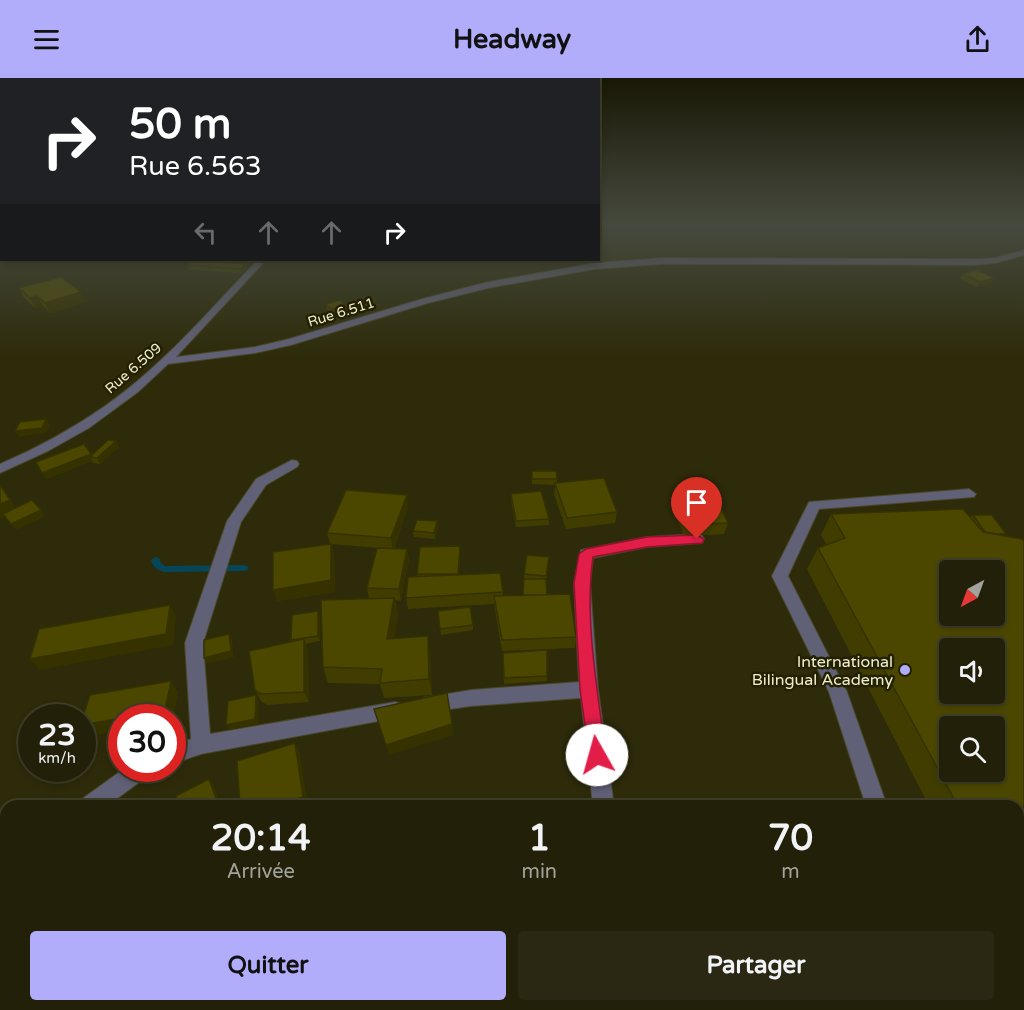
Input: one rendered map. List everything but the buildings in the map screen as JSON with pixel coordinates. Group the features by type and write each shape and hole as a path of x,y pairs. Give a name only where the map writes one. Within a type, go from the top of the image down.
{"street":[{"name":"Rue 6.509","path":"0,470 48,447 87,424 166,361 254,268"},
{"name":"Rue 6.511","path":"166,361 255,350 291,342 425,301 488,285 581,268"},
{"path":"201,745 194,643 234,521 261,482 292,464"},
{"path":"875,800 838,692 780,576 814,505 969,494"},
{"path":"603,800 588,689 582,583 586,554 647,542 697,539"},
{"path":"186,750 201,745 471,698 588,689"},
{"path":"97,800 122,782"}],"waterway":[{"path":"156,560 157,565 164,569 244,568"}],"place":[{"name":"International Bilingual Academy","path":"905,670"}],"route":[{"path":"597,755 588,689 582,583 586,554 647,542 697,539"}]}
